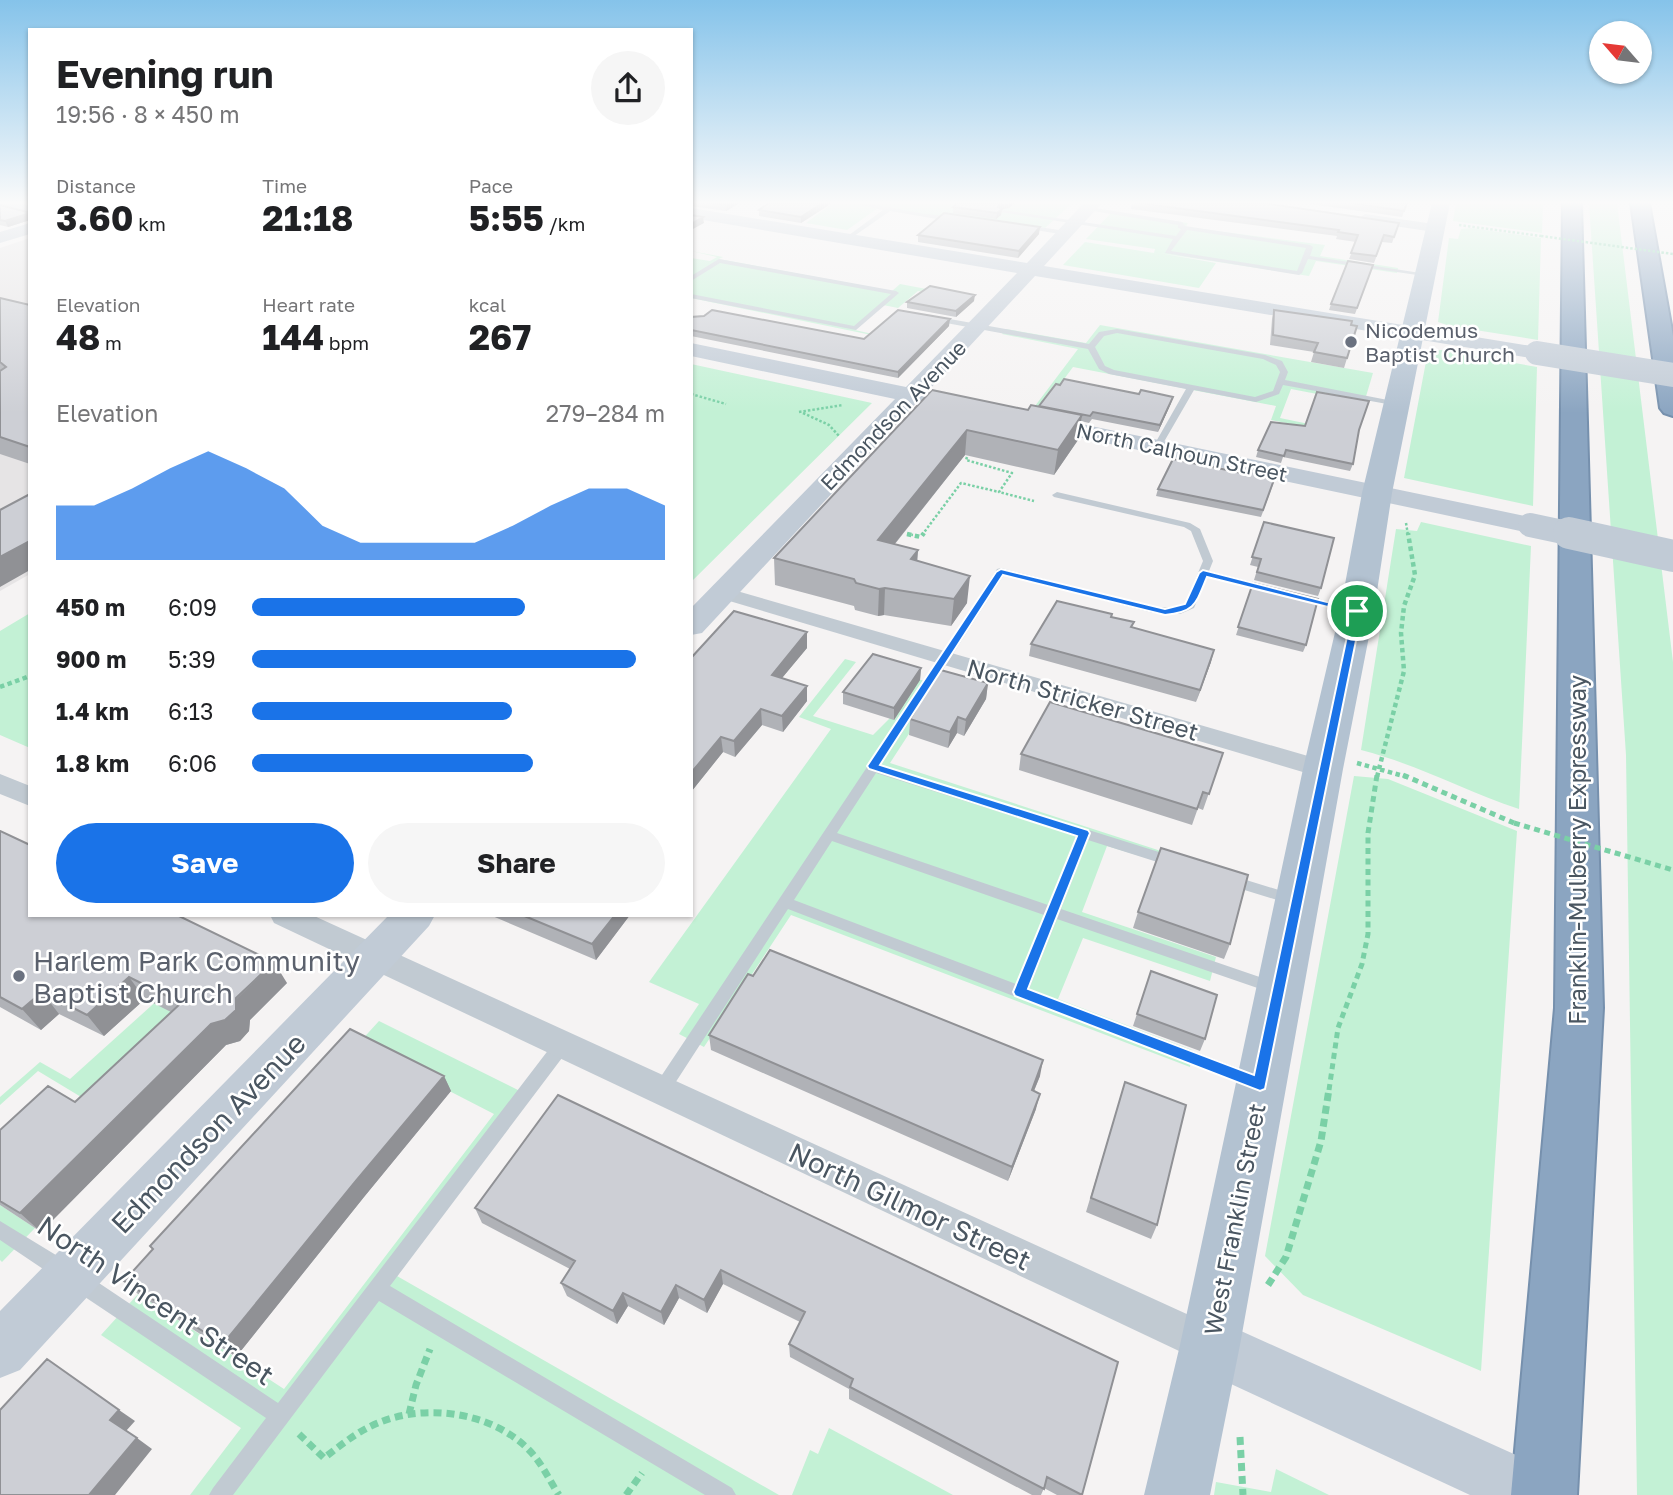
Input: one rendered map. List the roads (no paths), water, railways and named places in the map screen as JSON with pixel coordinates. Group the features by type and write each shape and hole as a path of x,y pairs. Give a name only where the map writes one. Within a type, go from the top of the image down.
{"highway":[{"name":"Franklin-Mulberry Expressway","path":"1544,1495 1579,1007 1573,273"},
{"path":"1651,273 1673,408"}],"main road":[{"name":"Edmondson Avenue","path":"693,624 1028,273"},
{"path":"1055,273 1673,375"},
{"name":"West Franklin Street","path":"1177,1495 1229,1354 1260,1084 1297,901 1336,765 1357,611 1390,504 1398,404 1424,274"},
{"path":"693,349 989,411"},
{"name":"North Calhoun Street","path":"1016,417 1157,447 1390,504 1530,526 1673,556"},
{"name":"Edmondson Avenue","path":"0,1350 413,917"},
{"name":"North Gilmor Street","path":"1229,1354 1537,1495"}],"street":[{"name":"North Stricker Street","path":"723,593 944,658 1336,765"},
{"path":"0,783 28,796"},
{"name":"North Gilmor Street","path":"288,917 1229,1354"}],"lane":[{"path":"693,296 856,328 896,293 784,273"},
{"path":"1415,273 1424,274"},
{"path":"879,308 892,310"},
{"path":"919,315 1091,347 1105,369 1256,400 1276,392 1283,367 1265,357 1117,331 1102,334 1091,347"},
{"path":"1280,382 1398,404"},
{"path":"1157,447 1191,388"},
{"path":"661,1090 1001,572 1165,612 1180,611 1190,606 1208,561 1195,529 1057,495"},
{"path":"1203,573 1357,611"},
{"path":"873,766 1188,866"},
{"path":"1020,992 1084,833"},
{"path":"828,835 1279,989"},
{"path":"1214,875 1297,901"},
{"path":"784,902 1260,1084"},
{"path":"220,1495 562,1045"},
{"name":"North Vincent Street","path":"0,1230 280,1416"},
{"path":"377,1289 725,1495"}],"place":[{"name":"Nicodemus Baptist Church","path":"1351,342"},
{"name":"Harlem Park Community Baptist Church","path":"19,976"}]}
